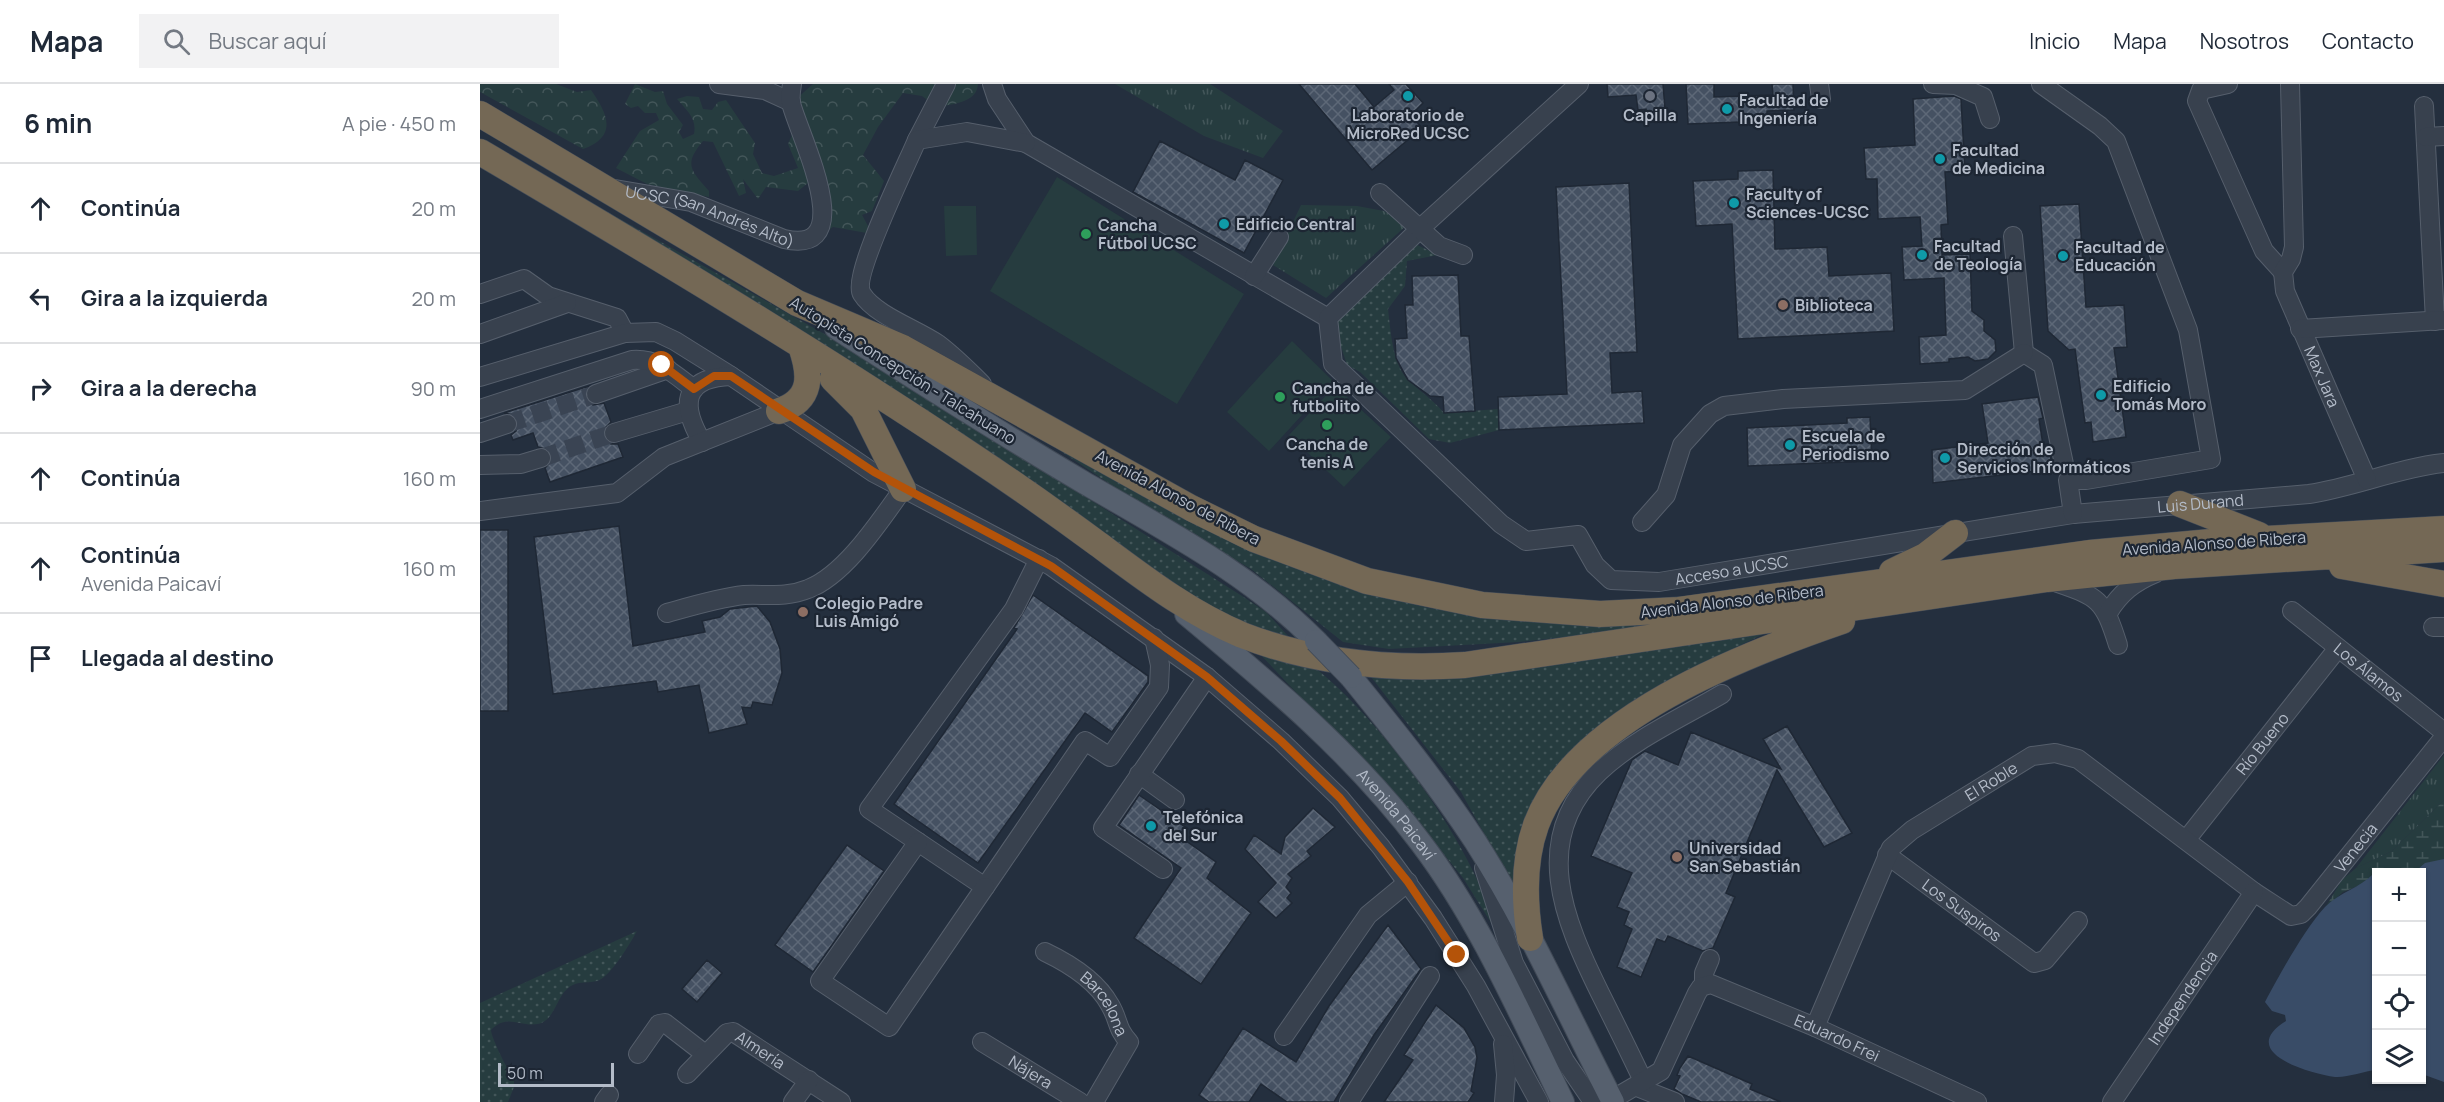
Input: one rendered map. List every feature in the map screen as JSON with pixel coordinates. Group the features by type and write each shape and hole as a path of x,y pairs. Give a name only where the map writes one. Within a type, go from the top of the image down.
{"highway":[{"name":"Autopista Concepción - Talcahuano","path":"480,114 797,303"},
{"name":"Autopista Concepción - Talcahuano","path":"480,152 801,346 972,455 1153,586"},
{"name":"Avenida Alonso de Ribera","path":"797,303 903,348 1191,508 1254,539 1329,569 1406,591 1518,609 1621,614 1679,610 2090,553 2273,549 2444,549"},
{"path":"779,411 797,403 806,389 808,372 801,346"},
{"path":"801,346 863,409 903,489"},
{"path":"2180,504 2239,528 2273,549 2444,584"},
{"name":"Avenida Alonso de Ribera","path":"1153,586 1218,624 1266,644 1352,664 1408,668 1494,662 2047,579 2174,566 2273,549 2444,529"},
{"path":"1862,584 1916,549 1955,533"},
{"path":"1530,938 1526,897 1532,839 1550,796 1584,755 1655,704 1717,670 1786,641 1914,599"}],"main road":[{"name":"Autopista Concepción - Talcahuano","path":"797,303 976,418 1230,570 1279,604 1351,677 1423,766 1476,843"},
{"name":"Avenida Paicaví","path":"1153,586 1304,716 1400,816 1458,897 1563,1102"},
{"path":"1476,843 1530,938 1606,1101"}],"street":[{"name":"UCSC (San Andrés Alto)","path":"607,188 691,202 796,242 810,239 819,231 823,221 822,200 791,93 718,84"},
{"path":"946,84 917,140 867,255 860,280 860,292 873,306 920,333 952,355 996,398"},
{"path":"992,84 997,99 1026,143"},
{"path":"917,140 968,132 1026,143 1328,318 1419,229 1579,84"},
{"path":"1934,84 1956,85 1983,97 1990,119"},
{"path":"2041,84 2111,134 2128,169 2184,316 2192,348 2211,459 2086,480 2068,480 2073,514"},
{"name":"Max Jara","path":"2228,84 2205,89 2198,93 2198,104 2264,251 2283,272 2285,291 2300,329 2367,480"},
{"path":"2283,272 2291,259 2294,247 2290,84"},
{"path":"2300,329 2440,321 2435,137 2424,106"},
{"path":"1380,193 1439,246 1463,255"},
{"path":"2013,236 2024,353"},
{"path":"1254,276 1280,237"},
{"path":"480,294 524,279 548,296 617,318 626,333"},
{"path":"480,334 567,303"},
{"name":"Acceso a UCSC","path":"1328,318 1333,364 1501,524 1526,541 1578,535 1595,565 1611,580 1634,583 1916,549"},
{"name":"Avenida Paicaví","path":"480,377 626,333 643,330 662,334 731,376 779,411 903,489 1039,559 1207,677 1311,769 1346,806 1408,882 1457,955 1539,1102"},
{"path":"2024,353 2043,365 2064,464"},
{"path":"1642,522 1666,495 1682,445 1710,414 1724,406 1783,399 1965,390 2024,353"},
{"path":"480,409 632,360 649,360 668,369 694,389"},
{"path":"596,394 668,369"},
{"path":"702,442 688,411 687,399 694,389 714,376 731,376"},
{"path":"614,433 688,411"},
{"path":"480,511 617,493 656,462 779,411"},
{"path":"480,433 507,424"},
{"path":"480,465 521,464 541,458"},
{"name":"Luis Durand","path":"1955,533 2073,514 2309,494 2408,469 2444,463"},
{"path":"667,613 727,598 788,595 816,585 832,574 858,548 903,489"},
{"path":"985,887 869,809 1014,609 1039,559"},
{"path":"2108,613 2117,597 2126,589 2141,579 2174,566"},
{"path":"2047,579 2088,593 2108,613 2118,645"},
{"name":"Los Álamos","path":"2292,611 2444,732"},
{"path":"918,842 820,981 889,1028 1085,741 1110,757 1159,687 1160,665 1154,638"},
{"name":"Río Bueno","path":"2186,840 2338,648"},
{"path":"1163,869 1103,828 1207,677"},
{"path":"1675,1102 1640,1085 1576,944 1562,899 1558,851 1562,834 1576,801 1599,771 1634,746 1722,694"},
{"name":"Venecia","path":"2254,892 2286,914 2296,915 2305,911 2444,737"},
{"name":"El Roble","path":"1815,1027 1887,855 1897,842 1912,830 2018,764 2044,753 2068,755 2078,759 2254,892"},
{"path":"1139,774 1175,800"},
{"path":"1476,843 1515,963 1565,1061 1606,1101 1640,1085 1661,1071 1668,1062 1701,989 1710,959"},
{"name":"Los Suspiros","path":"1887,855 2031,961 2038,963 2045,960 2078,921"},
{"path":"1284,1036 1368,915 1408,882"},
{"name":"Independencia","path":"2112,1102 2254,892"},
{"name":"Barcelona","path":"1045,952 1072,967 1106,997 1119,1030 1129,1042 1094,1102"},
{"path":"1349,1102 1430,976"},
{"name":"Eduardo Frei","path":"1701,989 1719,986 1815,1027 1977,1102"},
{"path":"638,1054 659,1024 665,1023 705,1054"},
{"path":"1500,1030 1506,1075 1504,1102"},
{"name":"Almería","path":"687,1074 727,1033 733,1032 842,1102"},
{"name":"Nájera","path":"982,1042 1080,1102"},
{"path":"1539,1053 1582,1102"},
{"path":"793,1102 809,1080"}],"green space":[{"path":"480,84 556,84 577,92 591,90 605,115 606,131 602,138 583,149 480,92"},
{"path":"635,84 655,92 663,91 667,104 683,125 679,132 683,139 694,134 695,128 690,115 677,99 687,96 699,97 703,109 712,110 718,102 726,100 755,143 753,154 762,173 774,176 798,168 788,144 796,126 794,101 813,84 978,84 977,90 969,99 937,107 922,96 903,93 878,127 863,155 884,181 872,211 862,215 868,226 867,233 833,227 818,237 819,193 808,183 798,191 766,187 758,199 743,179 746,193 739,196 713,142 703,141 691,162 694,172 709,191 709,197 647,184 616,168 640,131 659,120 656,113 645,113 638,106 631,108 625,104"},
{"path":"1115,84 1210,84 1283,131 1263,158 1204,136"},
{"name":"Cancha Fútbol UCSC","path":"1057,177 1244,294 1177,404 990,291"},
{"path":"549,179 860,354 1242,596 1266,612 1288,636 1238,621 1192,596 1106,534"},
{"path":"1301,205 1357,206 1384,211 1407,225 1326,298 1273,265"},
{"path":"944,206 976,206 977,255 946,256"},
{"path":"1411,242 1438,255 1407,261 1405,286 1388,309 1393,347 1399,366 1409,381 1444,413 1498,409 1499,430 1450,443 1429,439 1360,372 1347,365 1332,319"},
{"name":"Cancha de futbolito","path":"1292,341 1333,381 1269,451 1227,412"},
{"path":"1335,386 1391,437 1344,487 1289,435"},
{"path":"1023,426 1361,592 1429,608 1498,618 1664,626 1519,642 1389,649 1343,642 1251,569 1140,504"},
{"path":"1772,630 1720,655 1567,765 1516,891 1461,792 1371,677 1408,678"},
{"path":"1258,652 1296,660 1315,668 1341,690 1368,719 1423,788 1447,825 1485,897 1495,929 1463,878 1413,816"},
{"path":"2444,755 2444,800 2392,851 2356,868"},
{"path":"2444,800 2444,859 2422,868 2372,868 2372,875 2363,884 2343,892 2325,908 2342,880 2356,868 2392,851"},
{"path":"637,931 620,959 608,973 597,981 570,986 563,993 548,1019 538,1024 502,1022 491,1030 500,1054 514,1078 514,1087 508,1102 480,1102 480,1003"}],"water":[{"path":"2444,859 2444,1082 2426,1075 2426,868 2419,868 2425,863"},
{"path":"2372,875 2372,1071 2335,1077 2323,1075 2294,1066 2272,1051 2269,1042 2273,1032 2286,1021 2285,1015 2272,1011 2265,1002 2301,940 2325,907 2337,897 2363,883"}],"building":[{"path":"1299,84 1355,84 1374,107 1394,90 1389,84 1406,84 1423,103 1411,115 1422,128 1372,170"},
{"name":"Capilla","path":"1607,84 1663,84 1666,121 1648,122 1646,109 1638,110 1636,95 1608,97"},
{"name":"Facultad de Ingeniería","path":"1686,84 1714,84 1714,97 1773,95 1772,84 1793,84 1794,110 1767,111 1767,121 1688,124"},
{"path":"1954,96 1961,99 1965,171 1945,172 1948,224 1941,225 1942,255 1970,254 1972,311 1984,320 1984,331 1995,340 1996,351 1988,359 1975,361 1968,357 1949,359 1949,362 1920,364 1919,337 1946,335 1944,278 1904,280 1902,247 1922,246 1920,217 1878,219 1877,179 1866,179 1864,148 1915,145 1913,99"},
{"name":"Edificio Central","path":"1160,141 1235,180 1245,160 1283,180 1244,253 1133,192"},
{"path":"1773,170 1775,249 1827,247 1829,276 1891,273 1894,331 1738,339 1732,224 1696,226 1693,181 1738,179 1738,171"},
{"path":"1629,183 1637,352 1610,353 1612,393 1642,391 1644,423 1499,430 1498,397 1567,394 1556,187"},
{"name":"Facultad de Educación","path":"2079,204 2086,307 2124,305 2127,347 2114,348 2126,437 2093,442 2091,422 2085,423 2075,349 2069,350 2048,331 2040,206"},
{"path":"1458,275 1461,336 1469,336 1475,411 1444,413 1443,397 1430,396 1408,380 1396,358 1395,339 1407,338 1405,305 1413,305 1412,276"},
{"path":"589,386 586,398 593,405 604,403 611,422 603,430 603,437 611,444 618,444 623,457 550,482 545,468 552,460 549,450 538,447 533,433 513,440 511,435 516,431 518,421 514,415 504,413"},
{"path":"2038,397 2043,418 2039,419 2043,445 2048,444 2053,469 1933,483 1932,450 1988,443 1982,404"},
{"name":"Escuela de Periodismo","path":"1870,417 1872,461 1748,466 1747,428 1847,423 1847,418"},
{"path":"619,526 633,646 705,632 702,621 720,617 730,609 757,606 770,622 780,649 782,673 772,705 753,702 751,708 742,707 747,724 709,733 699,685 658,692 656,681 553,694 534,537"},
{"path":"480,530 508,530 508,711 480,711"},
{"path":"1033,595 1148,676 1148,682 1112,732 1085,713 978,863 894,804 1017,629 1014,628"},
{"path":"1787,726 1852,833 1824,847 1777,770 1726,893 1735,897 1713,948 1703,951 1668,936 1665,942 1657,939 1641,977 1617,967 1632,929 1624,925 1629,912 1617,907 1632,873 1591,856 1632,760 1645,751 1678,765 1691,732 1781,769 1763,739"},
{"path":"1139,795 1188,829 1182,838 1216,862 1207,878 1251,913 1201,984 1134,938 1181,868 1119,825"},
{"path":"1313,808 1335,827 1307,851 1311,856 1288,874 1292,878 1286,887 1291,893 1287,898 1292,903 1276,918 1258,902 1276,883 1245,849 1254,835 1281,854 1285,837"},
{"path":"847,845 884,871 813,972 775,945"},
{"path":"1388,925 1421,969 1374,1035 1334,1102 1287,1102 1261,1084 1249,1102 1209,1102 1199,1095 1243,1028 1296,1062 1329,1006"},
{"path":"707,960 722,973 697,1002 682,989"},
{"path":"1436,1005 1464,1028 1475,1047 1477,1058 1471,1091 1474,1093 1468,1102 1384,1102 1413,1060 1404,1055"},
{"path":"1688,1056 1752,1084 1750,1089 1781,1102 1701,1102 1682,1094 1674,1089 1680,1076 1677,1075"}],"tunnel":[{"path":"507,424 596,394"},
{"path":"541,458 614,433"}],"place":[{"name":"Laboratorio de MicroRed UCSC","path":"1408,96"},
{"name":"Capilla","path":"1650,96"},
{"name":"Facultad de Ingeniería","path":"1727,109"},
{"name":"Facultad de Medicina","path":"1940,159"},
{"name":"Faculty of Sciences-UCSC","path":"1734,203"},
{"name":"Edificio Central","path":"1224,224"},
{"name":"Cancha Fútbol UCSC","path":"1086,234"},
{"name":"Facultad de Teología","path":"1922,255"},
{"name":"Facultad de Educación","path":"2063,256"},
{"name":"Biblioteca","path":"1783,305"},
{"name":"Edificio Tomás Moro","path":"2101,395"},
{"name":"Cancha de futbolito","path":"1280,397"},
{"name":"Cancha de tenis A","path":"1327,425"},
{"name":"Escuela de Periodismo","path":"1790,445"},
{"name":"Dirección de Servicios Informáticos","path":"1945,458"},
{"name":"Colegio Padre Luis Amigó","path":"803,612"},
{"name":"Telefónica del Sur","path":"1151,826"},
{"name":"Universidad San Sebastián","path":"1677,857"}],"route":[{"path":"662,365 694,389 714,376 731,376 779,411 874,472 1051,566 1207,677 1251,713 1340,798 1408,882 1457,955"}]}
